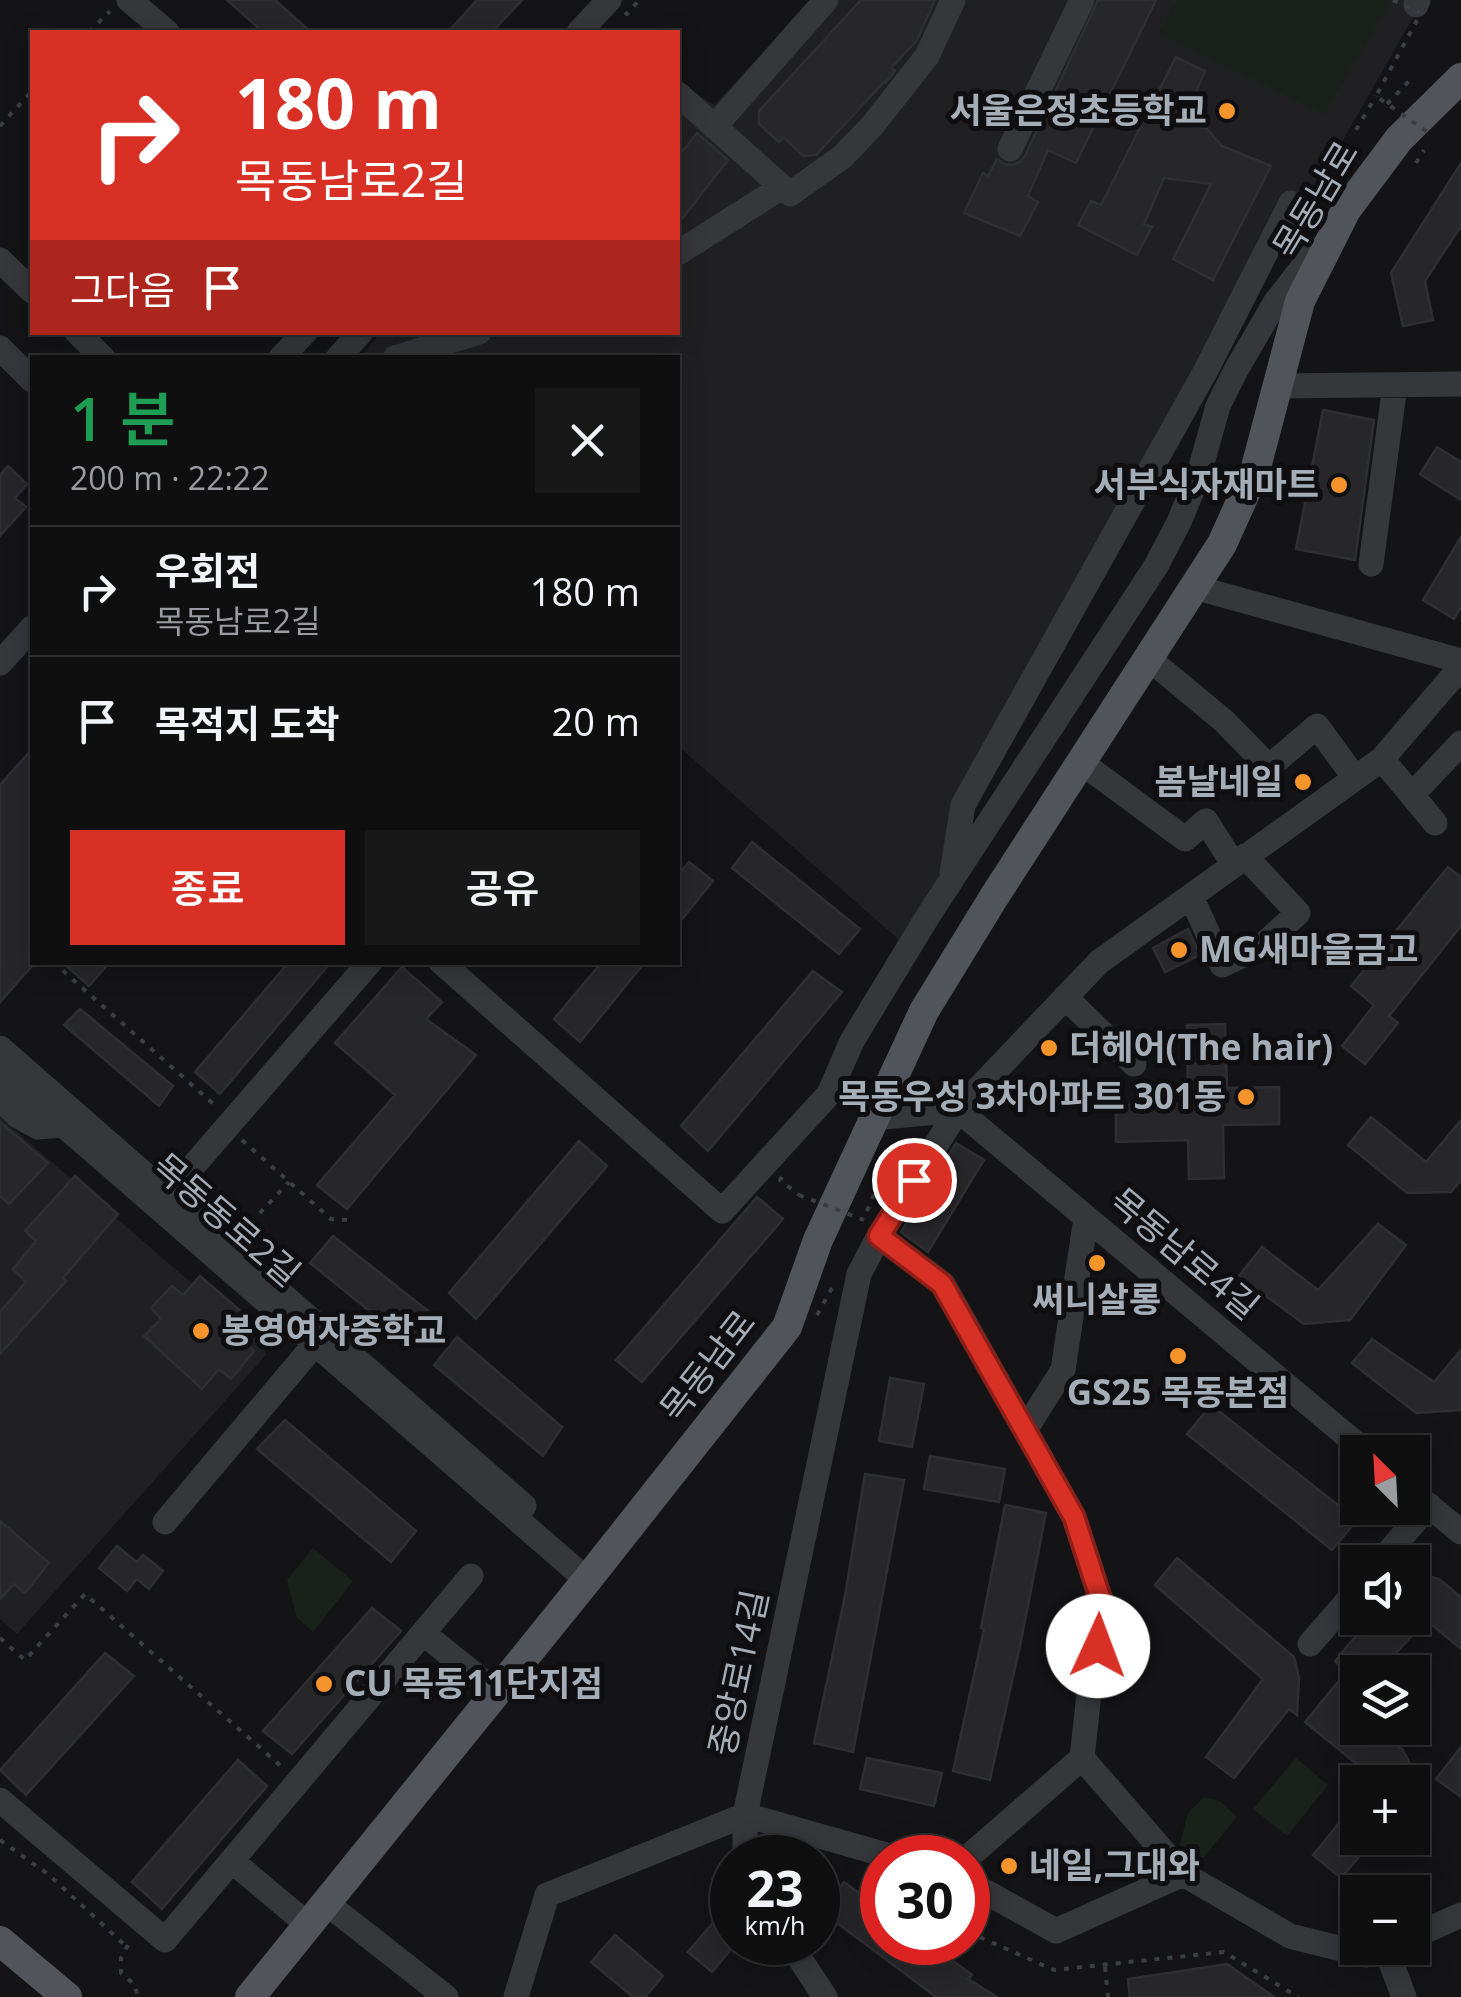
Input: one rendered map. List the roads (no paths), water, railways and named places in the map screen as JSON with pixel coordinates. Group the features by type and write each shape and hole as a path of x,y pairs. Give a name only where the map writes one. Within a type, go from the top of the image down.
{"main road":[{"name":"목동남로","path":"250,1997 787,1327 818,1240 924,1011 1222,544 1255,471 1300,301 1346,210 1399,139 1461,78"},
{"path":"0,1940 68,1997"}],"street":[{"path":"714,127 826,0"},
{"path":"680,96 790,194 842,158 872,126 927,56 952,0"},
{"path":"1010,148 1082,0"},
{"path":"123,2 163,30"},
{"path":"680,253 782,187"},
{"path":"950,882 963,805 1195,390 1292,203"},
{"path":"444,965 722,1211 829,1094 852,1042 950,882 1156,566 1180,522 1199,474 1218,406 1275,303 1346,210"},
{"path":"0,260 30,288"},
{"path":"80,335 100,355"},
{"path":"284,355 301,335"},
{"path":"341,355 357,335"},
{"path":"405,355 469,335"},
{"path":"0,348 30,378"},
{"path":"1277,386 1461,384"},
{"path":"1371,564 1394,385"},
{"path":"873,1118 958,1110 1099,962 1382,758 1461,664 1194,587"},
{"path":"0,662 30,630"},
{"path":"1148,658 1224,721 1269,767 1317,726 1355,778"},
{"path":"1412,795 1461,743"},
{"path":"1382,758 1436,823"},
{"path":"1082,763 1186,838 1206,821 1240,861 1298,913 1262,946 1222,964 1191,896"},
{"path":"176,1186 367,965"},
{"path":"1065,997 1134,1064"},
{"path":"0,1048 176,1186 524,1506 562,1558"},
{"name":"목동동로2길","path":"0,1070 587,1580"},
{"path":"0,1099 38,1128 64,1126"},
{"name":"중앙로14길","path":"745,1835 745,1816 859,1274 958,1110"},
{"name":"목동남로4길","path":"958,1110 1346,1435"},
{"path":"1025,1430 1063,1370 1086,1218"},
{"path":"879,1236 942,1284 1074,1517 1106,1616 1091,1676 1082,1758 990,1838"},
{"path":"165,1522 315,1344"},
{"path":"1430,1507 1461,1532"},
{"path":"0,1800 165,1940 471,1576"},
{"path":"1310,1644 1340,1610"},
{"path":"423,1634 496,1692"},
{"path":"1082,1758 1183,1874 1290,1936 1340,1948"},
{"path":"516,1997 547,1895 745,1816 860,1848"},
{"path":"232,1861 446,1997"},
{"path":"990,1894 1056,1931 1183,1874"},
{"path":"1430,1929 1461,1915"},
{"path":"805,1965 826,1997"},
{"path":"1394,1965 1404,1997"}],"place":[{"name":"서울은정초등학교","path":"1227,111"},
{"name":"서부식자재마트","path":"1339,485"},
{"name":"봄날네일","path":"1303,782"},
{"name":"MG새마을금고","path":"1179,950"},
{"name":"더헤어(The hair)","path":"1049,1048"},
{"name":"목동우성 3차아파트 301동","path":"1246,1097"},
{"name":"써니살롱","path":"1097,1263"},
{"name":"봉영여자중학교","path":"201,1331"},
{"name":"GS25 목동본점","path":"1178,1356"},
{"name":"CU 목동11단지점","path":"324,1684"},
{"name":"네일,그대와","path":"1009,1866"}]}
